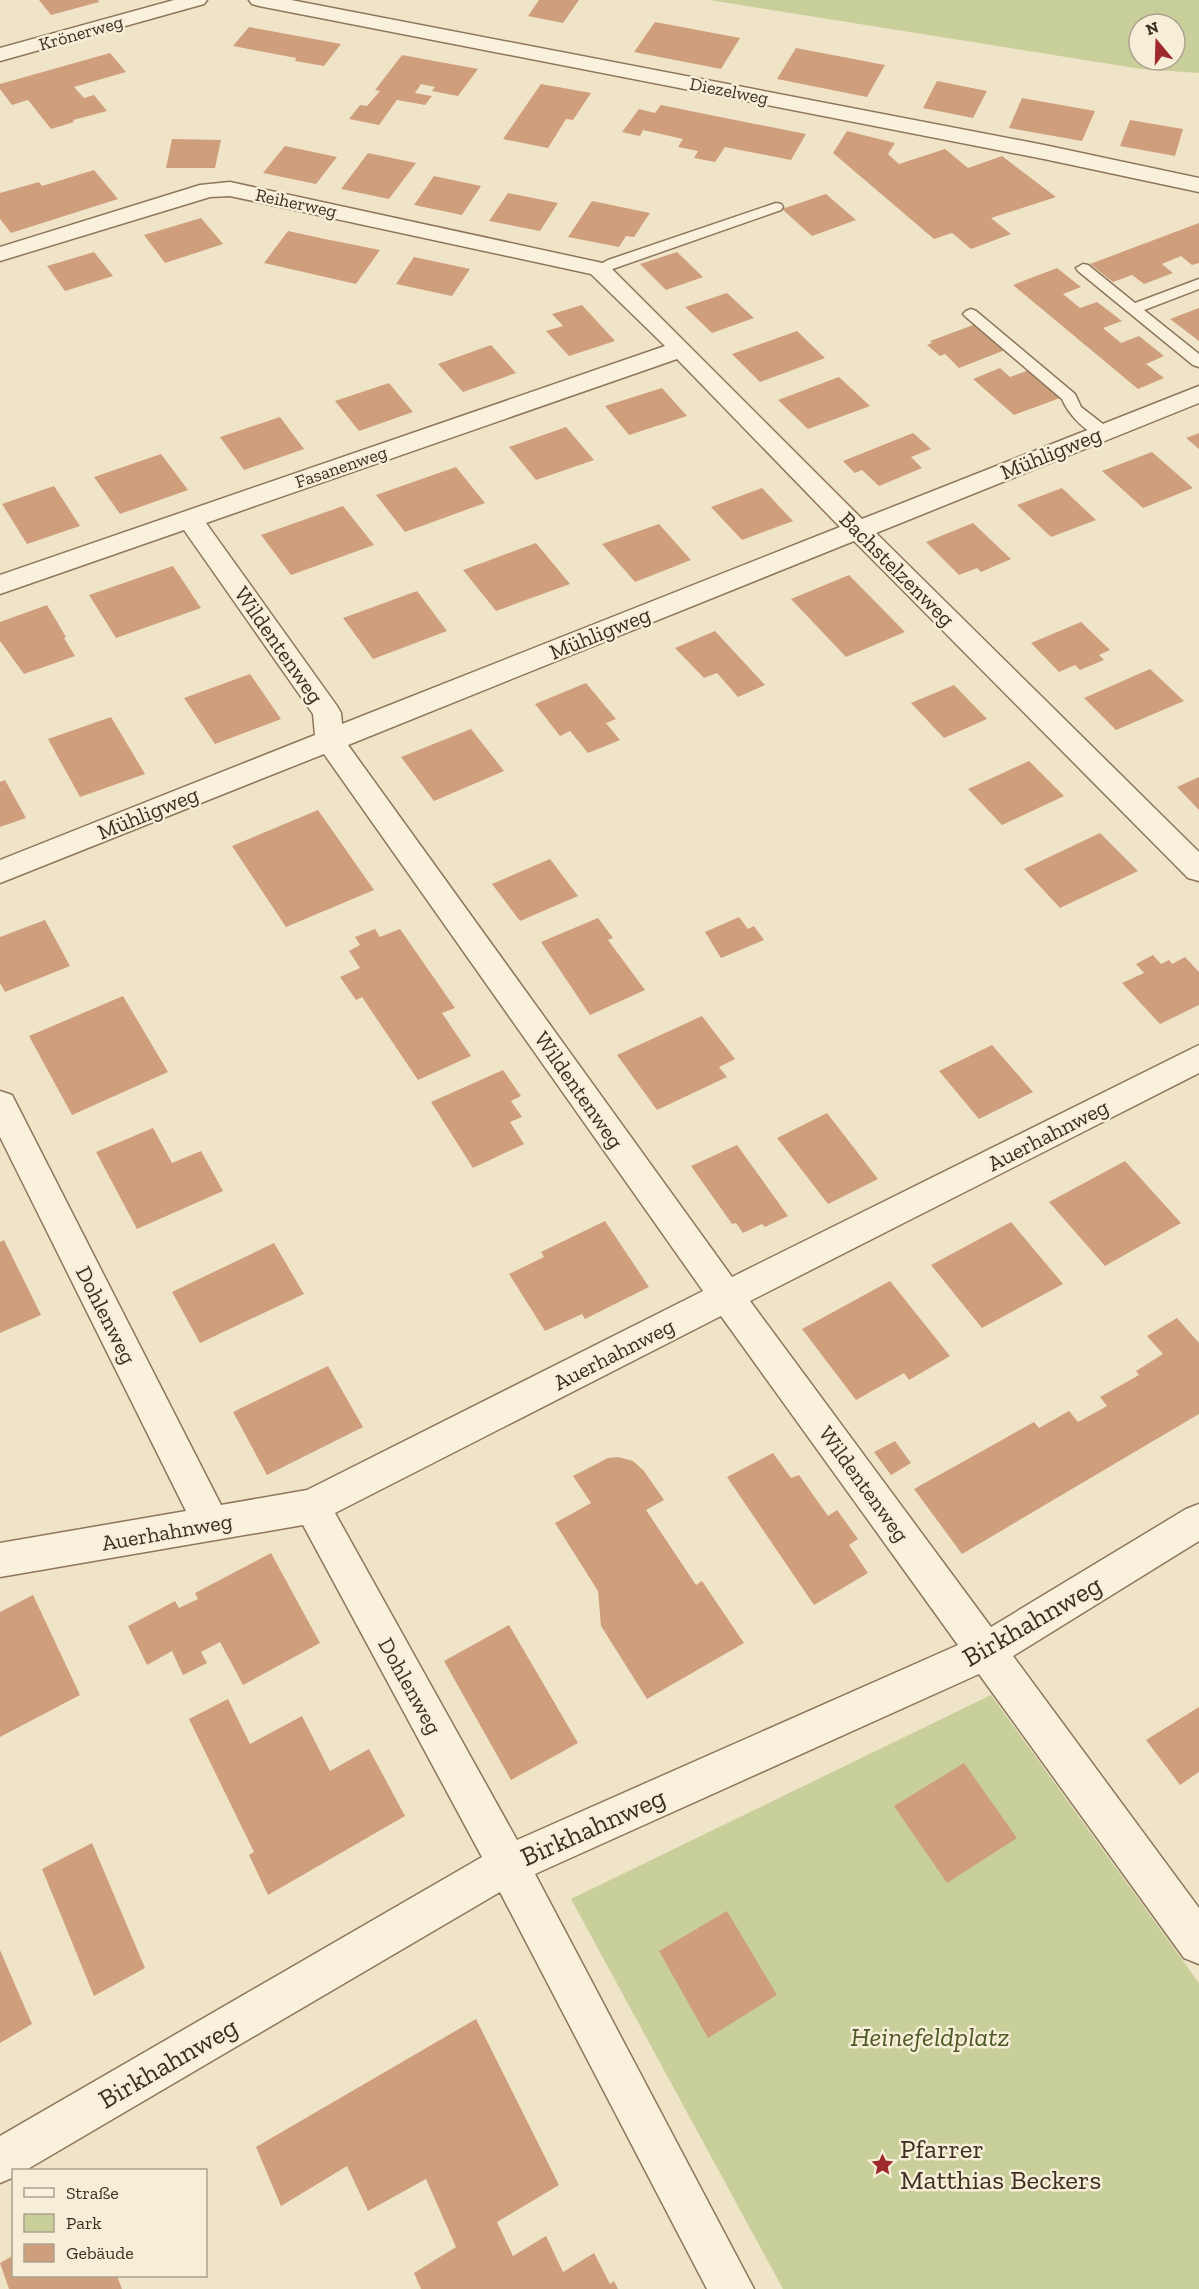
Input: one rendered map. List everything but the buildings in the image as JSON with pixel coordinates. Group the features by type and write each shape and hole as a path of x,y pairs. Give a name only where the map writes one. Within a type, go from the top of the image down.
{"street":[{"name":"Krönerweg","path":"0,56 197,0"},
{"name":"Diezelweg","path":"259,0 998,143 1199,185"},
{"name":"Reiherweg","path":"0,254 208,190 230,189 598,268"},
{"name":"Bachstelzenweg","path":"598,268 1199,870"},
{"name":"Fasanenweg","path":"0,585 681,349"},
{"name":"Mühligweg","path":"0,872 1199,394"},
{"name":"Wildentenweg","path":"190,519 327,713 330,741 727,1297 987,1651"},
{"name":"Auerhahnweg","path":"0,1560 312,1506 1199,1058"},
{"name":"Dohlenweg","path":"0,1104 212,1525"},
{"name":"Dohlenweg","path":"312,1506 508,1865"},
{"name":"Birkhahnweg","path":"0,2161 508,1865 987,1651 1199,1521"},
{"path":"987,1651 1199,1943"},
{"path":"508,1865 730,2289"}],"lane":[{"path":"598,268 776,207"},
{"path":"1083,268 1199,362"},
{"path":"1133,309 1199,284"},
{"path":"971,314 1069,397 1074,409 1102,432"}],"green space":[{"path":"709,0 1199,0 1199,73 1184,72 1187,72 1187,12 1127,12 1127,67"},
{"name":"Heinefeldplatz","path":"991,1695 1199,1983 1199,2289 783,2289 571,1899"}],"place":[{"name":"Pfarrer Matthias Beckers","path":"882,2165"}]}
